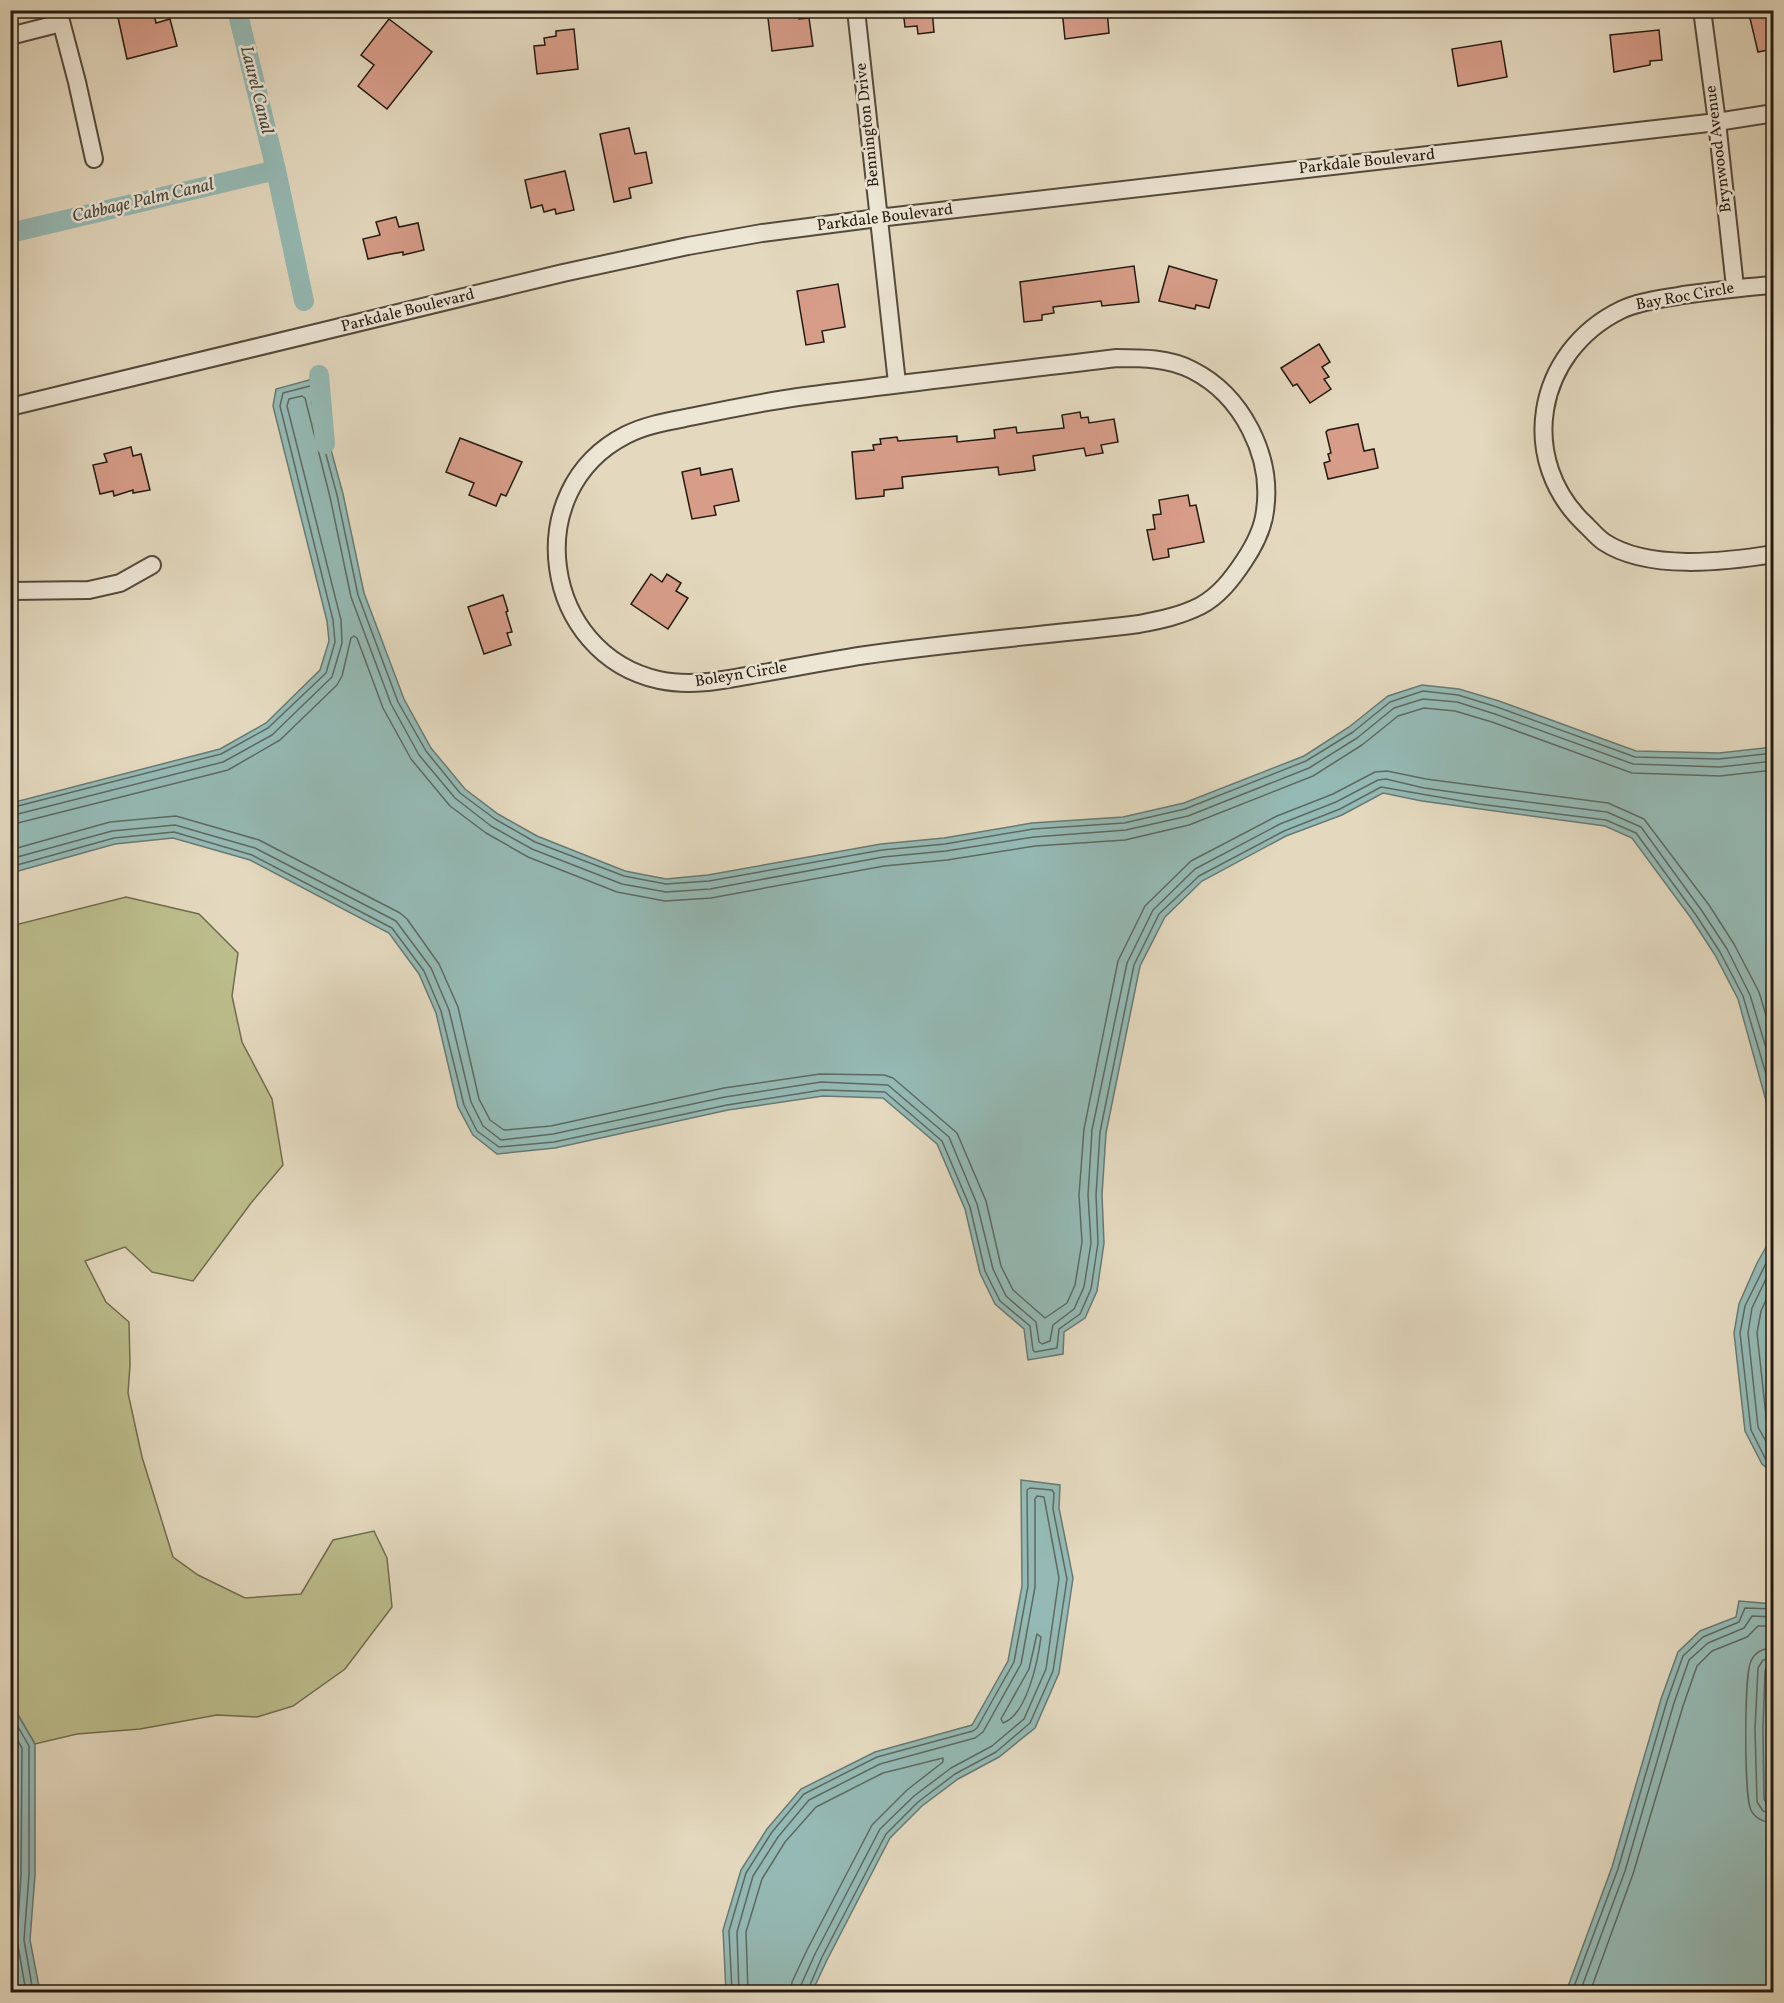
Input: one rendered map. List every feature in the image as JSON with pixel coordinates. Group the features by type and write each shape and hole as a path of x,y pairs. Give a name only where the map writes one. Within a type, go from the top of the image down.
{"street":[{"name":"Bennington Drive","path":"856,10 897,384"},
{"name":"Brynwood Avenue","path":"1702,10 1735,287"},
{"path":"10,36 60,17 94,159"},
{"name":"Parkdale Boulevard","path":"10,407 575,271 688,246 752,235 878,218 1717,122 1773,113"},
{"name":"Bay Roc Circle","path":"1773,285 1735,287 1653,300 1622,309 1596,325 1571,350 1557,370 1546,401 1543,424 1544,445 1550,471 1559,492 1575,515 1604,542 1624,551 1674,562 1698,562 1773,554"},
{"name":"Boleyn Circle","path":"1117,358 1166,361 1191,370 1216,385 1230,399 1255,439 1263,463 1267,486 1265,512 1260,532 1251,552 1233,578 1217,594 1201,605 1173,617 1139,624 867,655 707,683 660,680 631,672 607,656 586,636 574,619 562,591 557,569 556,548 560,520 570,491 588,465 606,448 649,425 756,403 897,384 1117,358"},
{"path":"10,591 89,590 120,583 152,565"}],"green space":[{"path":"126,897 199,914 238,953 232,996 242,1042 272,1099 283,1165 251,1203 193,1281 152,1272 125,1247 85,1261 106,1302 129,1322 128,1393 142,1457 173,1557 198,1575 245,1598 301,1594 333,1540 374,1531 387,1558 392,1607 345,1669 293,1706 257,1717 217,1715 140,1729 77,1734 35,1744 11,1703 11,926"}],"water":[{"path":"320,377 318,402 343,494 364,593 404,699 431,748 465,789 498,814 537,836 625,871 666,879 708,875 881,844 944,838 1032,823 1123,817 1184,803 1304,756 1349,727 1388,696 1422,685 1459,689 1499,701 1636,751 1719,753 1773,747 1773,1126 1738,999 1715,955 1691,918 1632,838 1605,826 1422,801 1383,793 1342,815 1286,836 1202,881 1165,917 1140,966 1106,1133 1102,1195 1104,1243 1097,1291 1085,1318 1064,1332 1063,1354 1028,1360 1024,1329 995,1304 980,1273 965,1209 937,1144 883,1098 823,1096 728,1110 555,1148 497,1154 473,1135 458,1107 436,1013 419,974 389,933 250,860 173,838 115,844 11,873 11,803 220,749 266,723 320,670 329,641 327,621 273,406 276,389"},
{"path":"1773,1235 1773,1473 1762,1464 1745,1431 1734,1333 1739,1304 1757,1263"},
{"path":"1021,1480 1060,1485 1059,1508 1073,1578 1059,1673 1035,1728 999,1757 958,1779 922,1806 890,1838 812,1992 726,1992 723,1930 741,1870 767,1829 801,1789 875,1752 972,1725 1008,1661 1022,1586"},
{"path":"1739,1601 1773,1604 1769,1738 1770,1784 1774,1812 1773,1992 1566,1992 1612,1867 1661,1699 1678,1652 1700,1631 1736,1617"},
{"path":"11,1703 35,1744 35,1875 30,1940 40,1992 11,1992"}],"building":[{"path":"127,10 153,10 156,23 170,19 177,46 127,59 117,13"},
{"path":"767,10 785,10 786,14 798,12 799,19 809,18 813,46 772,51"},
{"path":"903,10 932,10 934,32 918,34 917,26 905,27"},
{"path":"1062,10 1107,10 1109,33 1065,39"},
{"path":"1748,10 1773,10 1773,49 1758,52"},
{"path":"389,19 432,52 387,109 358,86 374,65 361,55"},
{"path":"574,29 578,69 537,74 534,46 545,45 544,38 556,36 556,31"},
{"path":"1659,30 1662,60 1650,61 1650,65 1614,72 1610,35"},
{"path":"1501,41 1507,77 1458,86 1452,49"},
{"path":"629,128 635,154 646,152 652,183 629,188 631,198 614,202 600,134"},
{"path":"565,171 574,210 556,214 555,209 544,212 542,205 531,208 525,180"},
{"path":"396,217 399,227 418,223 424,250 368,259 363,239 380,235 376,222"},
{"path":"1134,266 1139,302 1102,306 1101,301 1053,307 1054,313 1042,315 1042,320 1024,322 1020,282"},
{"path":"1169,266 1217,280 1209,308 1196,305 1195,309 1159,301"},
{"path":"838,284 845,327 822,331 824,342 806,345 797,291"},
{"path":"1319,344 1330,362 1322,367 1329,377 1324,379 1331,389 1310,403 1297,384 1293,386 1281,368"},
{"path":"1080,412 1081,418 1088,417 1089,423 1114,419 1118,442 1101,445 1103,453 1086,456 1084,448 1033,456 1035,470 999,475 998,467 902,477 903,488 884,490 884,496 856,499 852,452 874,450 873,445 881,444 880,439 897,437 898,441 957,436 957,442 995,438 994,430 1016,427 1017,433 1064,428 1062,415"},
{"path":"1358,424 1364,451 1374,449 1378,468 1328,479 1324,463 1330,461 1328,454 1331,453 1326,432"},
{"path":"460,438 522,462 506,496 501,494 496,506 469,495 474,483 446,472"},
{"path":"131,447 133,456 141,454 150,490 133,493 133,490 114,496 113,491 100,494 93,465 107,462 104,454"},
{"path":"700,468 701,475 732,469 739,501 714,506 716,515 692,519 682,472"},
{"path":"1188,495 1190,506 1196,505 1204,542 1168,549 1169,557 1153,560 1147,530 1155,529 1153,515 1161,514 1159,500"},
{"path":"651,574 662,582 667,574 681,583 676,591 688,598 668,629 631,604"},
{"path":"503,595 512,632 507,633 511,645 484,654 468,607"}],"waterway":[{"name":"Laurel Canal","path":"237,10 276,170 304,301"},
{"name":"Cabbage Palm Canal","path":"10,233 276,170"},
{"path":"319,375 325,444"}]}
